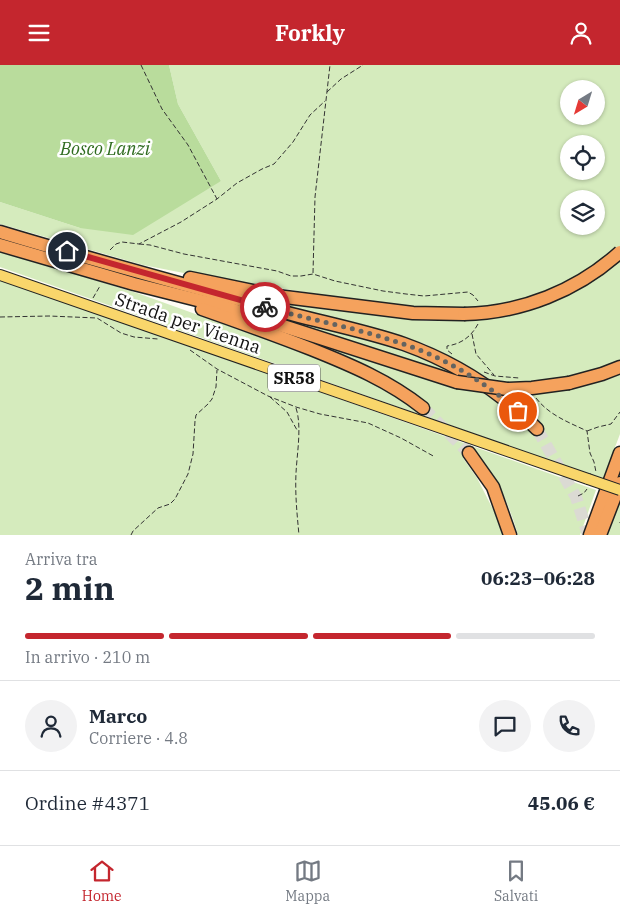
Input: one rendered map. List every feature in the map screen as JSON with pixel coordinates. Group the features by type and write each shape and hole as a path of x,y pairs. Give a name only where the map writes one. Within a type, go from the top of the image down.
{"highway":[{"path":"0,232 30,240 122,273 134,284 336,359 385,381 406,394 423,408"},
{"path":"0,245 372,334 425,352 458,369 500,395 537,429"},
{"path":"122,273 141,267 277,297 413,313 464,314 485,313 522,306 541,300 579,282 620,252"},
{"path":"134,284 220,306 457,382 507,389 532,388 569,383 620,367"},
{"path":"469,453 493,487 510,535"},
{"path":"590,535 620,453"},
{"path":"600,535 620,483"}],"main road":[{"name":"Strada per Vienna","path":"0,275 181,337 588,483 620,491"}],"path":[{"path":"141,65 162,109 188,145 217,199"},
{"path":"313,273 315,197 330,65"},
{"path":"327,93 342,79 363,65"},
{"path":"139,244 181,222 217,199 237,183 274,164 310,115 325,101"},
{"path":"110,250 116,244 122,242 139,244 277,271 291,276 313,273 335,281 406,295 424,296 468,292 478,301"},
{"path":"89,306 100,286"},
{"path":"0,317 49,316 97,318 121,333 134,337 160,340"},
{"path":"454,355 447,350 447,346 461,343 472,333 480,320"},
{"path":"472,333 476,354 495,377"},
{"path":"186,349 217,369 268,396 296,407 368,423 401,438 435,457"},
{"path":"131,535 158,507 170,504 188,474 193,454 196,415 212,399 216,387 217,369"},
{"path":"479,369 495,377 517,377 522,380"},
{"path":"533,393 544,407 555,416 587,431 611,424 620,412"},
{"path":"268,396 286,412 298,431"},
{"path":"296,407 298,419 296,505 299,535"},
{"path":"587,431 590,453 596,471"},
{"path":"578,495 584,493 588,483"}],"green space":[{"name":"Bosco Lanzi","path":"0,65 169,65 178,104 221,181 133,235 80,228 0,202"},
{"path":"169,65 620,65 620,362 571,388 610,379 620,374 620,434 603,479 0,267 0,251 137,293 304,353 426,403 393,380 366,366 304,340 455,388 123,275 123,273 363,337 410,353 453,372 492,397 529,431 537,429 542,424 513,396 470,368 425,344 361,324 215,289 382,316 427,321 465,321 463,309 428,310 199,276 143,265 0,224 0,202 80,228 221,181 178,104"},
{"path":"0,280 53,297 596,490 580,535 518,535 501,489 473,449 463,458 477,478 502,527 503,535 0,535"},
{"path":"620,497 620,535 606,535"}],"tunnel":[{"path":"423,408 469,453"},
{"path":"537,429 576,497 588,535"}],"way so far":[{"path":"265,307 372,334 432,355 500,395 518,411"}],"route":[{"path":"67,251 265,307"}]}
